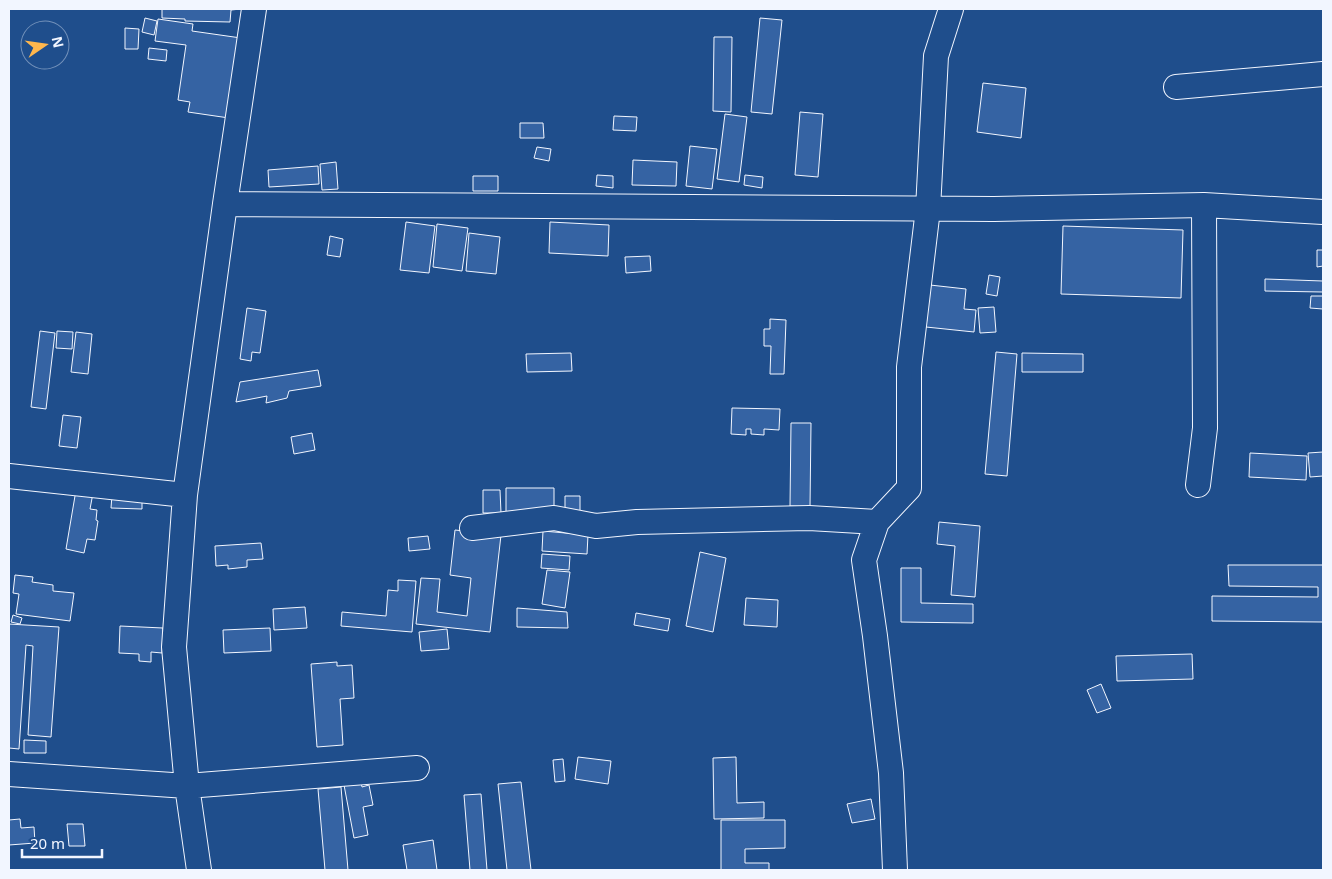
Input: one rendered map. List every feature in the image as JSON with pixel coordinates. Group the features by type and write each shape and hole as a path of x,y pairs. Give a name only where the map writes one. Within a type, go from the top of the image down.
{"street":[{"path":"198,870 187,786 174,647 186,495 225,204 254,9"},
{"path":"895,870 891,772 864,560 877,522 909,488 909,367 928,208 936,56 951,9"},
{"path":"1176,88 1323,74"},
{"path":"225,204 928,208 1204,205 1323,212"},
{"path":"1198,485 1205,428 1204,205"},
{"path":"9,476 186,495"},
{"path":"472,528 554,518 596,526 637,522 809,518 877,522"},
{"path":"9,774 187,786 417,768"}],"building":[{"path":"162,9 241,9 231,10 230,22 185,21 185,19 162,18"},
{"path":"145,18 157,21 154,35 142,32"},
{"path":"760,18 782,20 772,114 751,112"},
{"path":"158,19 193,24 192,31 241,38 229,118 188,112 190,102 178,100 186,45 155,41"},
{"path":"125,28 139,29 138,49 125,49"},
{"path":"714,37 732,37 731,112 713,111"},
{"path":"149,48 167,50 166,61 148,59"},
{"path":"983,83 1026,88 1021,138 977,132"},
{"path":"800,112 823,114 818,177 795,175"},
{"path":"725,114 747,117 739,182 717,179"},
{"path":"614,116 637,117 636,131 613,130"},
{"path":"520,123 543,123 544,138 520,138"},
{"path":"690,146 717,149 712,189 686,186"},
{"path":"537,147 551,149 549,161 534,158"},
{"path":"633,160 677,162 676,186 632,185"},
{"path":"336,162 338,189 322,190 320,164"},
{"path":"318,166 319,184 269,187 268,170"},
{"path":"597,175 613,176 613,188 596,186"},
{"path":"745,175 763,177 762,188 744,185"},
{"path":"473,176 498,176 498,191 473,191"},
{"path":"406,222 435,226 429,273 400,270"},
{"path":"550,222 609,225 608,256 549,253"},
{"path":"437,224 468,228 462,271 433,267"},
{"path":"1063,226 1183,230 1181,298 1061,294"},
{"path":"469,233 500,237 496,274 466,271"},
{"path":"330,236 343,239 340,257 327,255"},
{"path":"1317,250 1323,250 1323,266 1317,267"},
{"path":"650,256 651,271 626,273 625,257"},
{"path":"989,275 1000,277 997,296 986,294"},
{"path":"1265,279 1323,281 1323,292 1265,291"},
{"path":"930,285 966,289 964,309 976,310 974,332 926,327"},
{"path":"1311,296 1323,296 1323,309 1310,308"},
{"path":"994,307 996,332 980,333 978,308"},
{"path":"247,308 266,311 260,353 252,352 251,361 240,359"},
{"path":"770,319 786,320 784,374 770,374 771,346 764,346 764,329 770,329"},
{"path":"40,331 55,333 46,409 31,407"},
{"path":"57,331 73,332 72,349 56,348"},
{"path":"76,332 92,334 88,374 71,372"},
{"path":"996,352 1017,354 1007,476 985,474"},
{"path":"571,353 572,371 527,372 526,354"},
{"path":"1022,353 1083,354 1083,372 1022,372"},
{"path":"318,370 321,386 289,391 287,398 266,403 267,396 236,402 240,382"},
{"path":"732,408 780,409 779,430 764,429 764,435 751,434 751,429 746,429 746,435 731,434"},
{"path":"63,415 81,417 77,448 59,446"},
{"path":"791,423 811,423 810,507 790,506"},
{"path":"312,433 315,450 294,454 291,437"},
{"path":"1323,452 1323,476 1310,477 1308,453"},
{"path":"1250,453 1307,456 1306,480 1249,477"},
{"path":"506,488 554,488 554,512 506,512"},
{"path":"76,490 93,493 90,509 97,510 96,520 98,521 95,540 87,539 84,553 66,549"},
{"path":"483,490 500,490 501,513 483,513"},
{"path":"112,495 142,495 142,509 111,508"},
{"path":"565,496 580,496 580,511 565,510"},
{"path":"939,522 980,526 975,597 951,595 955,546 937,544"},
{"path":"455,530 501,535 490,632 416,624 421,578 440,579 437,612 467,616 471,578 450,575"},
{"path":"543,531 588,535 587,554 542,551"},
{"path":"428,536 430,549 409,551 408,538"},
{"path":"261,543 263,559 247,560 247,567 228,569 228,565 216,566 215,546"},
{"path":"700,552 726,558 713,632 686,626"},
{"path":"542,554 570,556 569,570 541,568"},
{"path":"1228,565 1323,565 1323,622 1212,621 1212,596 1318,597 1318,587 1229,586"},
{"path":"901,568 921,568 921,603 973,604 973,623 901,622"},
{"path":"547,570 570,572 565,608 542,604"},
{"path":"15,575 33,577 32,582 53,585 53,591 74,593 70,621 16,614 19,594 13,593"},
{"path":"398,580 416,581 412,632 341,626 342,612 386,616 388,590 398,591"},
{"path":"746,598 778,600 777,627 744,625"},
{"path":"305,607 307,628 274,630 273,609"},
{"path":"517,608 567,612 568,628 517,627"},
{"path":"636,613 670,619 668,631 634,625"},
{"path":"13,615 22,618 20,624 11,622"},
{"path":"9,624 59,627 51,737 28,735 33,646 26,645 19,749 9,748"},
{"path":"120,626 163,628 162,653 151,652 151,662 139,661 139,654 119,653"},
{"path":"270,628 271,651 224,653 223,630"},
{"path":"447,629 449,649 421,651 419,632"},
{"path":"1192,654 1193,679 1117,681 1116,656"},
{"path":"337,662 337,666 352,665 354,698 340,699 343,745 317,747 311,664"},
{"path":"1101,684 1111,708 1097,713 1087,690"},
{"path":"24,740 46,741 46,753 24,753"},
{"path":"578,757 611,761 608,784 575,779"},
{"path":"736,757 737,803 764,802 764,818 714,819 713,758"},
{"path":"563,759 565,781 555,782 553,760"},
{"path":"361,782 362,787 369,785 373,805 363,807 368,835 354,838 344,785"},
{"path":"521,782 531,870 507,870 498,784"},
{"path":"341,787 348,870 325,870 318,789"},
{"path":"481,794 487,870 470,870 464,795"},
{"path":"871,799 875,819 852,823 847,804"},
{"path":"20,819 21,828 34,827 35,843 9,845 9,820"},
{"path":"721,820 785,820 785,848 745,849 745,863 769,863 769,870 721,870"},
{"path":"67,824 83,824 85,846 69,846"},
{"path":"433,840 437,870 407,870 403,845"}]}
